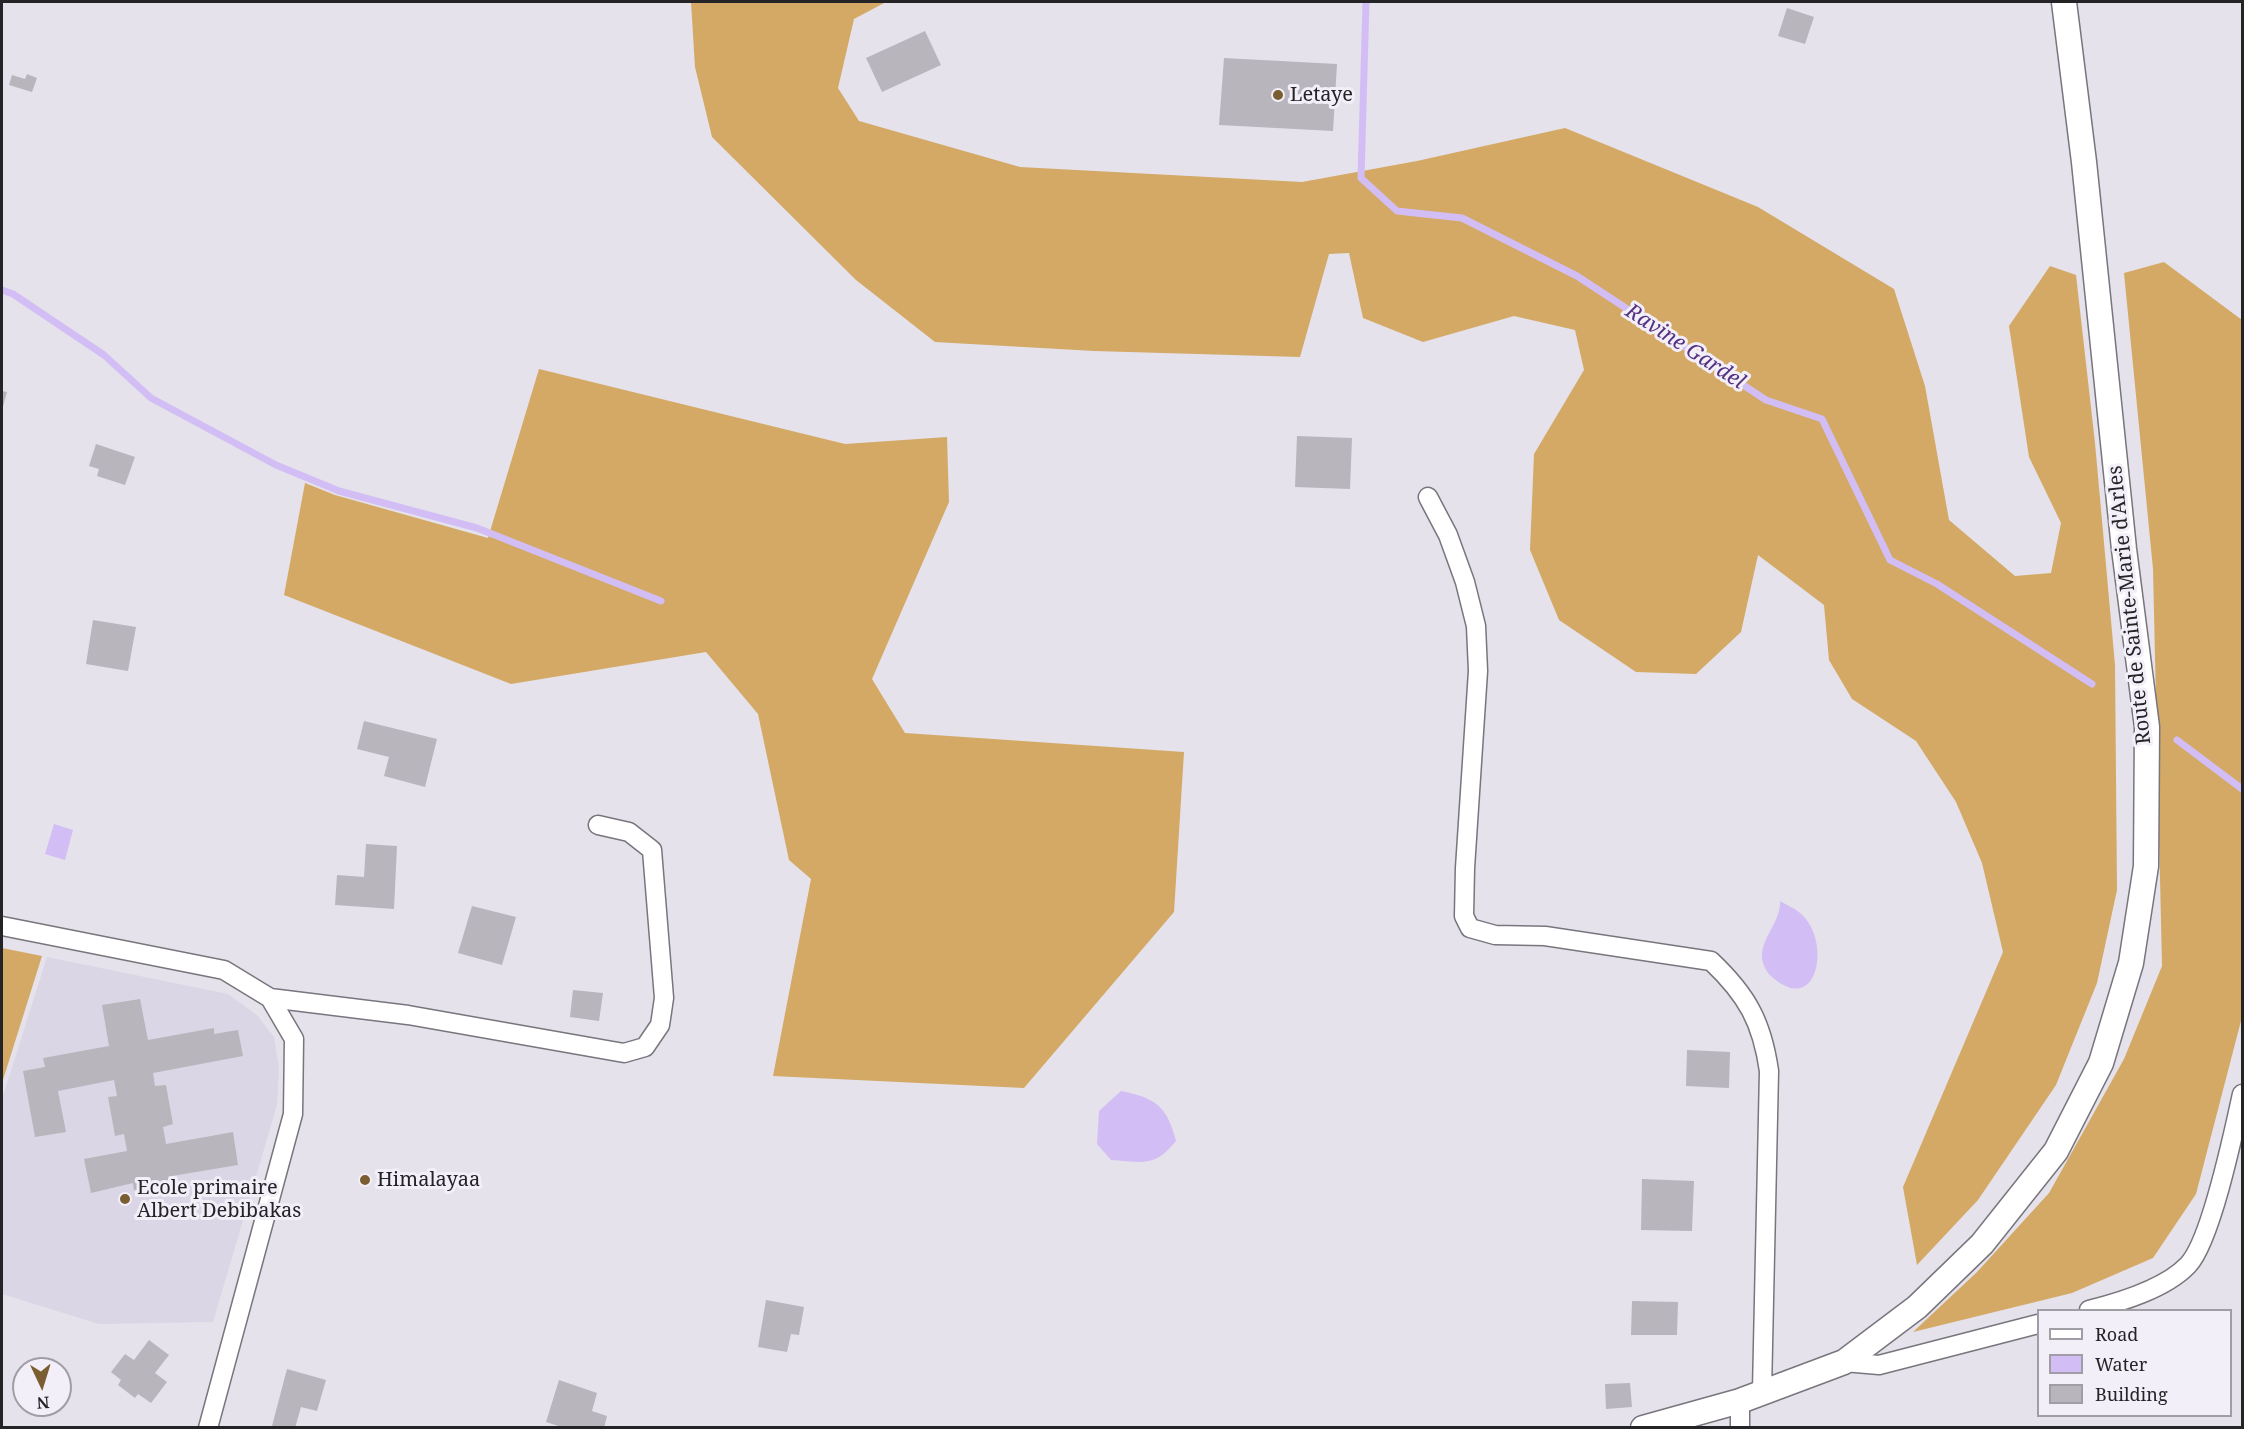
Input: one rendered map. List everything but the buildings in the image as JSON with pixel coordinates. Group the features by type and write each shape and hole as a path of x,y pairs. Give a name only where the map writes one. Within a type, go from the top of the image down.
{"main road":[{"name":"Route de Sainte-Marie d'Arles","path":"1642,1428 1740,1401 1844,1362 1917,1307 1982,1244 2056,1151 2101,1063 2131,963 2146,866 2147,727 2124,549 2085,162 2064,2"}],"street":[{"path":"1428,497 1448,535 1465,582 1476,626 1478,671 1464,916 1470,928 1495,935 1545,936 1711,961 1730,978 1752,1009 1764,1039 1769,1071 1762,1391"},
{"path":"2,926 224,970 270,998 408,1015 624,1053 645,1047 660,1025 664,998 652,850 629,832 598,825"},
{"path":"208,1428 293,1114 294,1040 270,998"},
{"path":"2094,1309 2163,1283 2189,1264 2208,1228 2242,1094"},
{"path":"1844,1362 1879,1365 2037,1324"},
{"path":"1740,1401 1740,1428"}],"shaded area":[{"path":"691,2 886,2 854,19 838,88 859,121 1020,167 1302,182 1417,161 1565,128 1758,207 1894,289 1925,386 1949,520 2015,576 2051,573 2061,523 2029,457 2009,326 2050,266 2076,275 2095,443 2115,665 2117,890 2097,983 2056,1085 1978,1200 1917,1265 1903,1187 2003,952 1982,863 1956,802 1916,741 1852,699 1829,660 1824,605 1758,555 1741,632 1696,674 1636,672 1559,620 1530,550 1534,454 1584,370 1575,330 1514,316 1423,342 1363,318 1349,253 1329,254 1300,357 1094,351 935,342 856,280 712,137 695,67"},
{"path":"2164,262 2242,320 2242,1017 2196,1194 2153,1258 2072,1293 1913,1332 1977,1272 2049,1193 2124,1059 2162,966 2153,569 2124,273"},
{"path":"539,369 845,444 947,437 949,502 872,679 905,733 1184,752 1174,912 1024,1088 773,1076 811,879 789,860 758,714 706,652 511,684 284,595 305,483 335,495 488,538"},
{"path":"2,948 42,956 2,1083"},
{"name":"Ecole primaire Albert Debibakas","path":"47,957 228,994 257,1015 274,1037 279,1069 277,1105 213,1322 99,1324 2,1294 2,1099"}],"water":[{"path":"54,824 73,830 65,860 45,854"},
{"path":"1780,901 1800,913 1810,925 1816,940 1818,955 1816,970 1810,982 1801,988 1788,987 1772,977 1762,960 1763,946 1778,915"},
{"path":"1121,1091 1151,1101 1169,1119 1176,1141 1161,1156 1140,1162 1111,1160 1097,1144 1099,1111"}],"waterway":[{"name":"Ravine Gardel","path":"1366,2 1361,178 1397,211 1462,218 1577,276 1766,400 1822,419 1890,560 1937,584 2092,684"},
{"path":"2,290 13,294 104,355 151,398 276,465 339,491 477,528 661,601"},
{"name":"Ravine Gardel","path":"2177,740 2242,789"}],"place":[{"name":"Letaye","path":"1278,95"},
{"name":"Himalayaa","path":"365,1180"},
{"name":"Ecole primaire Albert Debibakas","path":"125,1199"}]}
